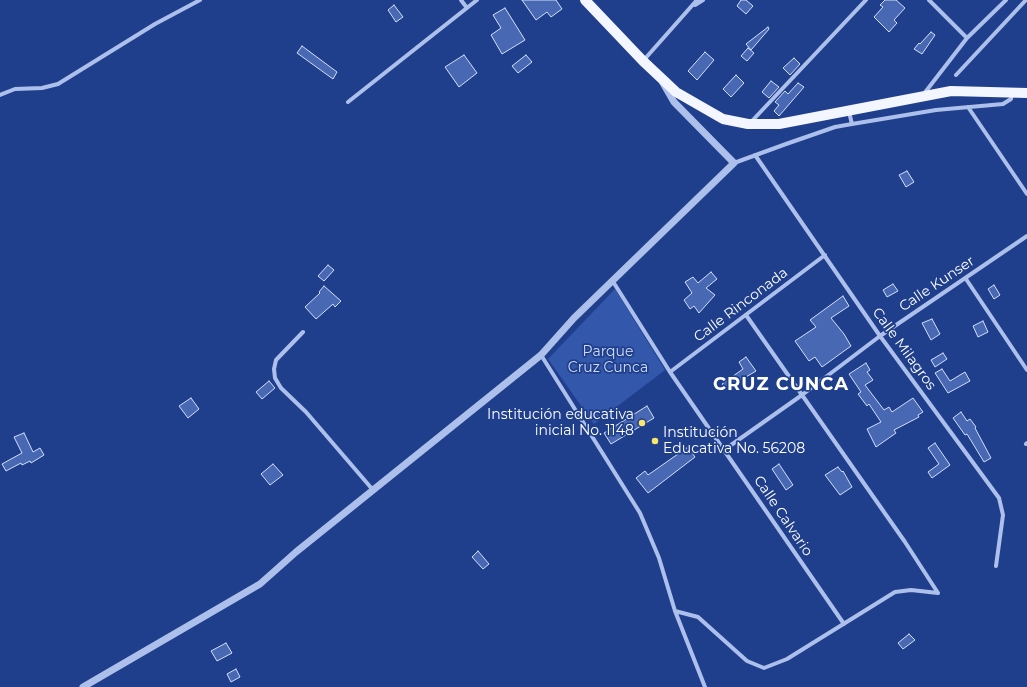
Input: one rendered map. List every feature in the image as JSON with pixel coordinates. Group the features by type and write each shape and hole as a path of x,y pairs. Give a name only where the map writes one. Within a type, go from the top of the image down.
{"main road":[{"path":"585,0 643,61 676,92 723,119 748,124 779,124 951,91 1027,92"}],"street":[{"path":"0,95 15,89 42,88 58,84 155,24 200,0"},
{"path":"462,0 467,8"},
{"path":"348,102 477,0"},
{"path":"643,61 697,0"},
{"path":"694,5 703,0"},
{"path":"748,124 866,0"},
{"path":"928,0 967,38"},
{"path":"922,97 967,38 1006,0"},
{"path":"956,75 1026,0"},
{"path":"658,76 674,102 734,163"},
{"path":"83,687 260,584 373,490 541,355 574,318 612,280 734,163 835,127 936,110 1003,104 1011,99 1012,92"},
{"path":"968,107 1027,194"},
{"path":"849,111 852,124"},
{"name":"Calle Milagros","path":"755,155 880,336 1000,498 1003,515 996,566"},
{"name":"Calle Kunser","path":"724,450 802,395 880,336 966,279 1027,236"},
{"name":"Calle Rinconada","path":"670,372 825,255"},
{"path":"966,279 1027,370"},
{"name":"Calle Calvario","path":"612,280 670,372 844,624"},
{"path":"675,611 698,617 748,661 764,668 787,659 895,592 911,590 938,593 862,480 746,315"},
{"path":"303,332 276,360 274,369 275,378 281,388 306,412 373,490"},
{"path":"541,355 640,513 659,558 675,611 705,687"}],"green space":[{"name":"Parque Cruz Cunca","path":"615,289 665,370 594,424 548,359"}],"building":[{"path":"522,0 556,0 562,9 551,17 547,12 536,20"},
{"path":"741,0 746,0 753,6 746,14 737,6"},
{"path":"885,0 896,0 905,8 894,20 897,23 889,32 874,17 883,7 880,5"},
{"path":"394,5 403,17 396,22 388,10"},
{"path":"505,8 525,40 502,54 491,35 501,28 493,15"},
{"path":"768,27 769,29 751,50 746,44"},
{"path":"931,32 935,35 922,54 914,49 919,43 920,44"},
{"path":"302,46 337,72 333,79 297,53"},
{"path":"748,48 754,53 747,61 741,56"},
{"path":"705,52 714,60 697,80 688,71"},
{"path":"464,55 477,73 459,87 445,67"},
{"path":"526,55 532,62 518,73 512,66"},
{"path":"794,58 800,64 790,75 783,68"},
{"path":"736,75 744,83 731,97 723,89"},
{"path":"771,81 779,87 769,98 762,92"},
{"path":"798,83 804,87 779,116 774,111 779,105 775,102 785,91 788,94"},
{"path":"907,171 914,182 906,187 899,175"},
{"path":"328,265 334,270 324,281 318,276"},
{"path":"711,272 717,279 706,288 715,295 699,313 694,306 690,309 684,300 692,293 685,282 693,277 698,283"},
{"path":"893,284 898,291 887,297 883,290"},
{"path":"994,285 1000,295 994,299 988,289"},
{"path":"324,286 341,301 335,307 333,304 316,319 305,307 320,293 319,292"},
{"path":"843,296 849,306 831,318 844,334 851,346 822,367 815,357 809,361 795,341 816,327 810,320"},
{"path":"932,319 940,334 931,340 922,323"},
{"path":"983,321 988,332 978,337 973,326"},
{"path":"943,353 947,359 935,367 931,360"},
{"path":"746,357 756,371 726,389 722,384 743,369 739,362"},
{"path":"866,363 870,370 867,372 873,380 865,385 884,410 889,407 892,412 913,398 923,412 918,415 919,417 894,430 896,433 876,447 867,429 881,422 869,404 867,406 858,394 861,392 849,374"},
{"path":"942,369 950,381 965,372 970,381 948,393 935,373"},
{"path":"269,381 275,388 262,399 256,392"},
{"path":"191,398 199,409 188,418 179,406"},
{"path":"647,406 654,418 611,444 604,433"},
{"path":"961,412 967,421 970,419 976,427 975,428 991,458 984,462 967,434 965,435 953,418"},
{"path":"24,433 33,452 40,448 44,455 31,463 30,461 22,465 21,463 6,471 2,464 22,453 14,437"},
{"path":"935,443 950,465 932,478 928,472 939,464 928,448"},
{"path":"688,447 695,457 648,493 636,478 645,471 648,475"},
{"path":"273,464 283,475 270,485 261,474"},
{"path":"779,464 793,485 786,490 772,469"},
{"path":"838,467 842,472 843,471 852,487 840,495 825,475"},
{"path":"478,551 489,564 483,569 472,557"},
{"path":"909,634 915,640 903,649 898,643"},
{"path":"226,643 232,653 217,661 211,651"},
{"path":"236,669 240,677 231,682 227,674"}],"place":[{"name":"Institución educativa inicial No. 1148","path":"642,423"},
{"name":"Institución Educativa No. 56208","path":"655,441"}],"district":[{"name":"CRUZ CUNCA","path":"781,385"}]}
